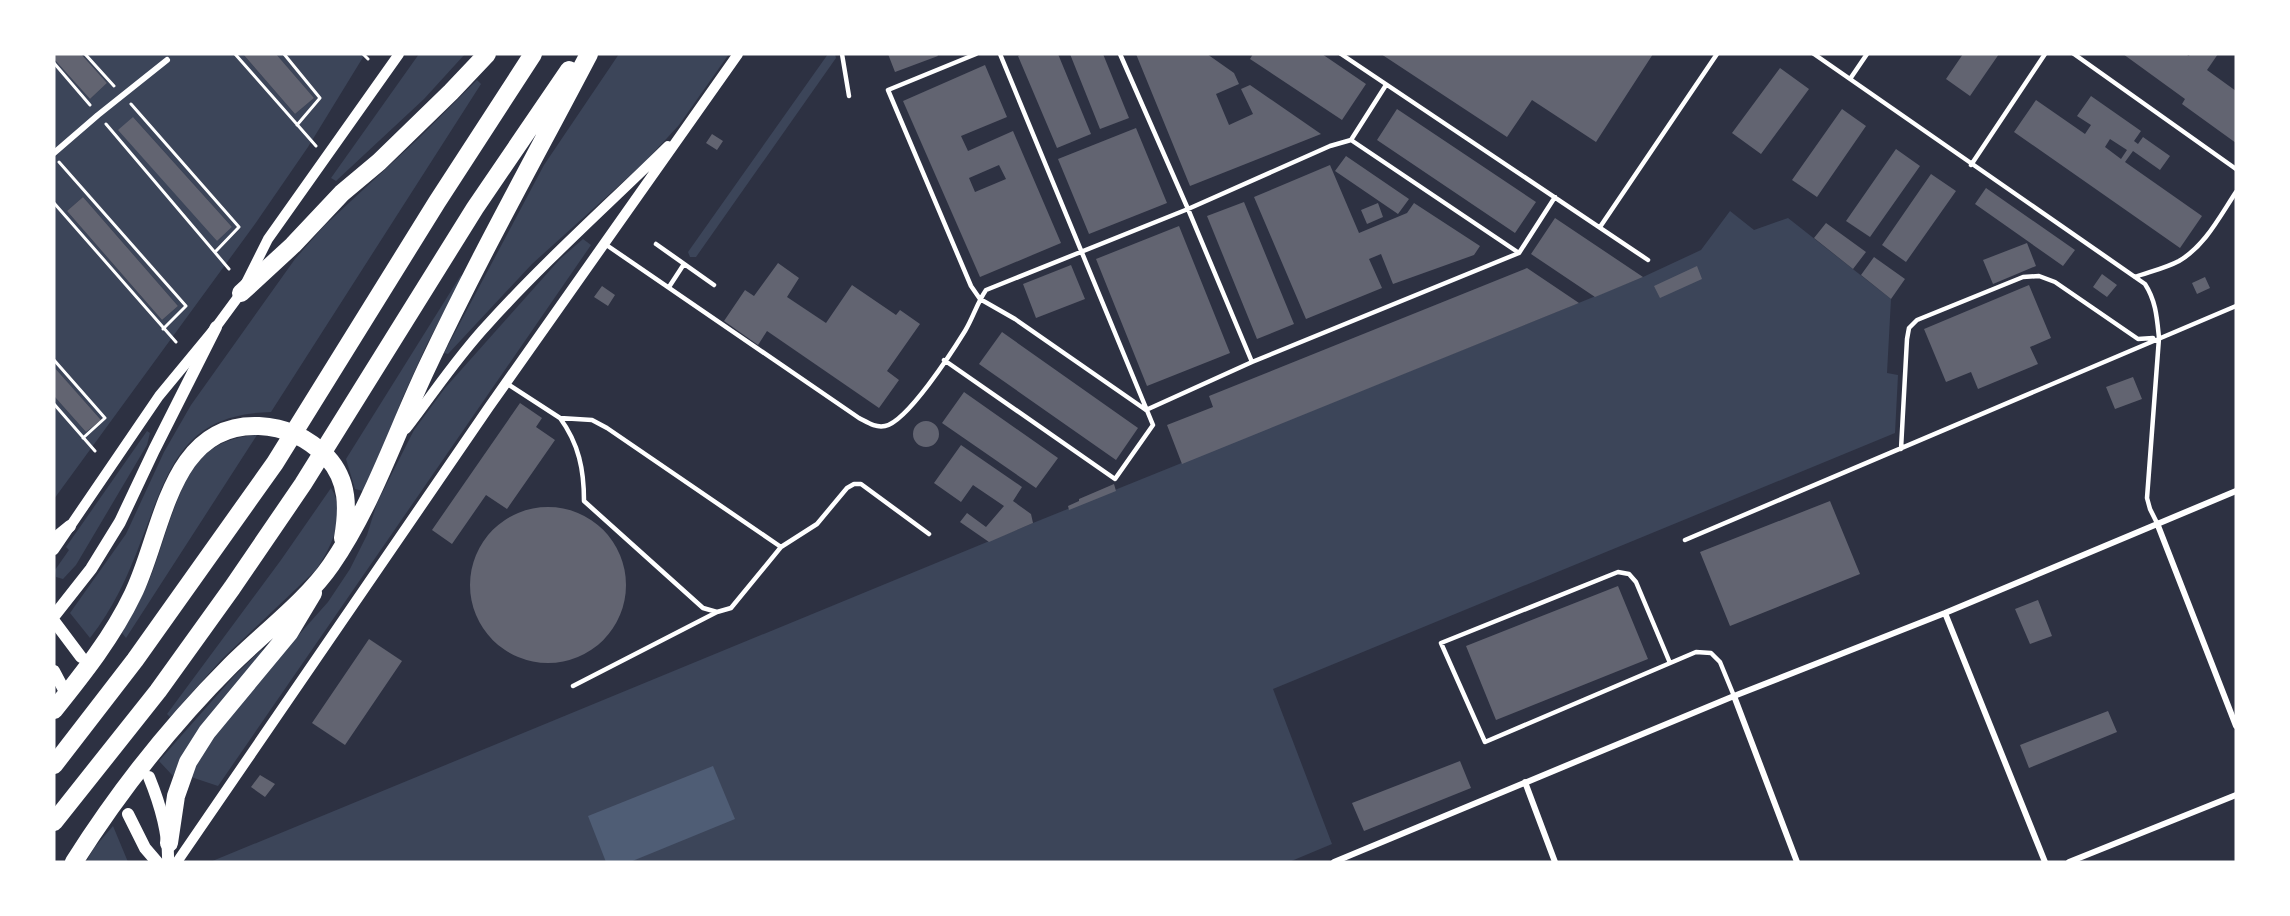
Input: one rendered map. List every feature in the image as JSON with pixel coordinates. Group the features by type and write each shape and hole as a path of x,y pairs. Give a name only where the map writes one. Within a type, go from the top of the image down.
{"highway":[{"path":"242,293 293,245 342,193 379,162 436,107 487,54"},
{"path":"56,763 135,660 275,463 437,202 533,54"},
{"path":"54,822 158,691 303,484 475,208 580,54"},
{"path":"169,843 176,796 188,762 207,732 289,633 303,613 319,580 357,523 428,365 589,54"},
{"path":"54,710 115,626 141,575 182,468 201,445 210,438 230,429 255,426 289,431 328,458 341,478 346,501 346,523 339,552"},
{"path":"74,862 134,776 177,723 231,665 319,580"}],"main road":[{"path":"54,616 91,569 120,522 216,327"},
{"path":"54,538 70,526"},
{"path":"54,621 81,657"},
{"path":"54,672 63,688"},
{"path":"149,777 169,843 168,862"},
{"path":"128,814 145,848 156,862"}],"street":[{"path":"54,550 159,396 242,293 268,239 399,54"},
{"path":"177,862 506,383 738,54"},
{"path":"54,155 98,115 167,60"},
{"path":"393,446 456,361 519,290 687,127"},
{"path":"1334,862 1734,696 1945,613 2236,491"},
{"path":"2157,523 2236,726"},
{"path":"1945,613 2045,862"},
{"path":"1734,696 1797,862"},
{"path":"1525,782 1555,862"},
{"path":"2069,862 2236,795"}],"lane":[{"path":"842,54 849,96"},
{"path":"976,54 888,90 971,286 980,299 1015,319 1146,410"},
{"path":"944,360 1115,479 1153,425 1000,54"},
{"path":"1120,54 1252,362"},
{"path":"1341,54 1647,260"},
{"path":"1600,227 1717,54"},
{"path":"1814,54 2145,284 2152,295 2157,313 2159,338 2147,498 2157,523"},
{"path":"1850,79 1867,54"},
{"path":"1971,165 2045,54"},
{"path":"2074,54 2236,169"},
{"path":"604,244 872,425 882,427 892,424 902,416 964,331 986,290 1188,209 1330,146 1352,140 1386,85"},
{"path":"1352,140 1519,253"},
{"path":"2135,277 2177,262 2190,254 2236,192"},
{"path":"1146,410 1252,362 1519,253 1555,197"},
{"path":"656,244 714,285"},
{"path":"669,287 684,264"},
{"path":"1901,449 1907,339 1909,328 1917,320 2023,277 2039,276 2055,282 2138,339 2159,338"},
{"path":"1685,540 2236,306"},
{"path":"506,383 560,418 570,431 584,472 584,501 704,608 717,612"},
{"path":"560,418 592,420 608,428 781,547"},
{"path":"573,686 717,612 731,608 781,547 817,525 847,488 854,484 861,484 929,534"},
{"path":"1670,663 1636,582 1629,574 1618,572 1442,643 1485,742 1696,652 1711,653 1720,662 1734,696"}],"path":[{"path":"85,54 239,226 216,251"},
{"path":"235,54 316,146"},
{"path":"284,54 320,98 297,125"},
{"path":"363,54 368,59"},
{"path":"54,63 229,269"},
{"path":"54,155 186,306 164,329"},
{"path":"54,203 176,342"},
{"path":"54,360 105,418 83,438"},
{"path":"54,404 95,451"}],"shaded area":[{"path":"81,54 243,54 295,114 314,98 276,54 365,54 308,147 255,224 54,499 54,396 86,432 101,420 54,367 54,59 90,99 107,83","holes":["133,117 232,227 217,241","83,197 178,306 162,320 67,211"]},
{"path":"419,54 465,54 424,99 336,181 331,178"},
{"path":"619,54 729,54 679,125 645,162 532,264 448,354 444,353 544,165"},
{"path":"828,54 835,54 836,58 696,257 690,257 688,252"},
{"path":"477,80 481,84 271,412 241,415 217,423 198,435 183,451 160,491 119,592 106,616 90,638 70,613 126,534 164,452 191,405 295,259 324,226 419,138"},
{"path":"1730,211 1754,230 1788,218 1891,299 1887,373 1898,375 1895,433 1273,689 1332,844 1289,862 210,862 1033,523 1643,277 1701,250"},
{"path":"583,239 591,245 218,786 188,776 198,755 247,693 328,602 350,569 367,535 377,503 414,430 445,388 560,259"},
{"path":"461,275 463,277 427,344 402,399 367,492 355,489 346,459"},
{"path":"147,431 150,433 147,445 76,565 63,579 56,577 55,570 69,550 66,547"},
{"path":"257,435 126,638 122,633 148,583 179,496 196,464 211,450 223,443 236,438"},
{"path":"331,488 336,498 338,520 332,541 316,570 222,659 170,717 167,714 281,560"},
{"path":"262,649 264,652 192,741 173,776 159,761 234,676"},
{"path":"713,766 735,819 630,862 606,862 588,816"},
{"path":"113,826 128,862 86,862 94,848"}],"building":[{"path":"54,54 81,54 107,83 90,99 54,59"},
{"path":"243,54 276,54 314,98 295,114"},
{"path":"888,54 937,54 938,56 895,72"},
{"path":"1058,54 1091,134 1057,148 1018,56"},
{"path":"1070,54 1103,54 1129,118 1100,129"},
{"path":"1136,54 1207,54 1234,73 1239,84 1216,94 1229,125 1253,114 1241,89 1250,85 1321,134 1190,186"},
{"path":"1253,54 1322,54 1366,84 1342,120 1250,59"},
{"path":"1381,54 1653,54 1596,142 1532,100 1507,137"},
{"path":"1963,54 1999,54 1970,96 1946,79"},
{"path":"2123,54 2185,54 2189,56 2190,54 2218,54 2207,70 2236,91 2236,143 2182,104 2185,99"},
{"path":"985,65 1007,117 961,136 968,151 1013,131 1061,243 980,277 903,101","holes":["999,165 1006,179 975,192 969,178"]},
{"path":"1780,68 1809,89 1761,154 1732,133"},
{"path":"2091,96 2141,131 2134,141 2138,144 2143,137 2170,156 2160,170 2133,151 2125,162 2202,216 2180,248 2014,132 2036,100 2085,134 2091,125 2077,116","holes":["2110,139 2127,150 2121,159 2105,147"]},
{"path":"1397,109 1536,202 1515,233 1377,140"},
{"path":"1842,109 1866,126 1817,197 1792,180"},
{"path":"133,117 232,227 217,241 118,130"},
{"path":"1136,128 1167,203 1089,234 1058,159"},
{"path":"712,134 723,141 717,150 706,143"},
{"path":"1896,149 1920,166 1870,237 1846,221"},
{"path":"1346,156 1409,199 1398,214 1335,171"},
{"path":"1330,165 1359,233 1407,213 1414,203 1480,246 1474,255 1393,284 1381,254 1369,259 1382,288 1306,319 1254,197"},
{"path":"1931,174 1956,191 1906,262 1882,245"},
{"path":"1986,188 2075,250 2063,266 1975,204"},
{"path":"83,197 178,306 162,320 67,211"},
{"path":"1244,202 1294,324 1257,339 1207,216"},
{"path":"1378,203 1383,217 1367,224 1361,210"},
{"path":"1555,218 1643,277 1595,297 1531,254"},
{"path":"1826,223 1866,252 1853,269 1814,238"},
{"path":"1179,226 1230,353 1147,386 1096,259"},
{"path":"2027,243 2036,266 1993,284 1983,260"},
{"path":"1874,257 1905,279 1891,299 1861,275"},
{"path":"778,263 799,278 787,297 826,323 852,285 896,315 900,310 920,324 887,371 899,380 879,408 767,331 758,345 724,321 745,290 754,296"},
{"path":"1071,265 1085,299 1036,318 1023,284"},
{"path":"1697,266 1702,279 1660,298 1654,286"},
{"path":"1527,268 1579,303 1182,464 1167,425 1213,407 1209,396"},
{"path":"2102,274 2117,285 2107,297 2093,287"},
{"path":"2205,277 2210,288 2197,294 2192,283"},
{"path":"2029,285 2051,338 2030,347 2038,364 1978,389 1971,372 1946,382 1924,329"},
{"path":"602,286 615,295 608,306 594,297"},
{"path":"1002,332 1138,428 1116,460 979,364"},
{"path":"54,367 101,420 86,432 54,396"},
{"path":"2133,377 2142,399 2115,409 2106,387"},
{"path":"964,392 1058,458 1036,488 942,423"},
{"path":"520,403 542,418 536,427 555,440 507,509 486,495 452,544 432,530"},
{"path":"926,421 935,425 939,434 935,443 926,447 917,443 913,434 917,425"},
{"path":"961,445 1022,487 1013,501 1031,514 1033,523 989,542 960,522 967,513 986,527 1004,506 973,485 961,502 934,483"},
{"path":"1114,484 1116,491 1069,510 1068,506 1079,499"},
{"path":"1830,501 1860,574 1730,626 1700,552"},
{"path":"548,507 563,508 578,513 603,530 620,555 625,570 625,600 620,615 603,640 578,657 563,662 548,663 533,662 518,657 493,640 476,615 471,600 470,585 471,570 476,555 493,530 518,513 533,508"},
{"path":"1618,586 1648,659 1496,720 1466,646"},
{"path":"2038,600 2052,636 2030,644 2015,609"},
{"path":"369,639 402,661 345,745 312,723"},
{"path":"2108,711 2117,732 2029,768 2020,745"},
{"path":"1460,761 1471,788 1364,831 1352,803"},
{"path":"260,775 275,784 265,797 251,787"}]}
